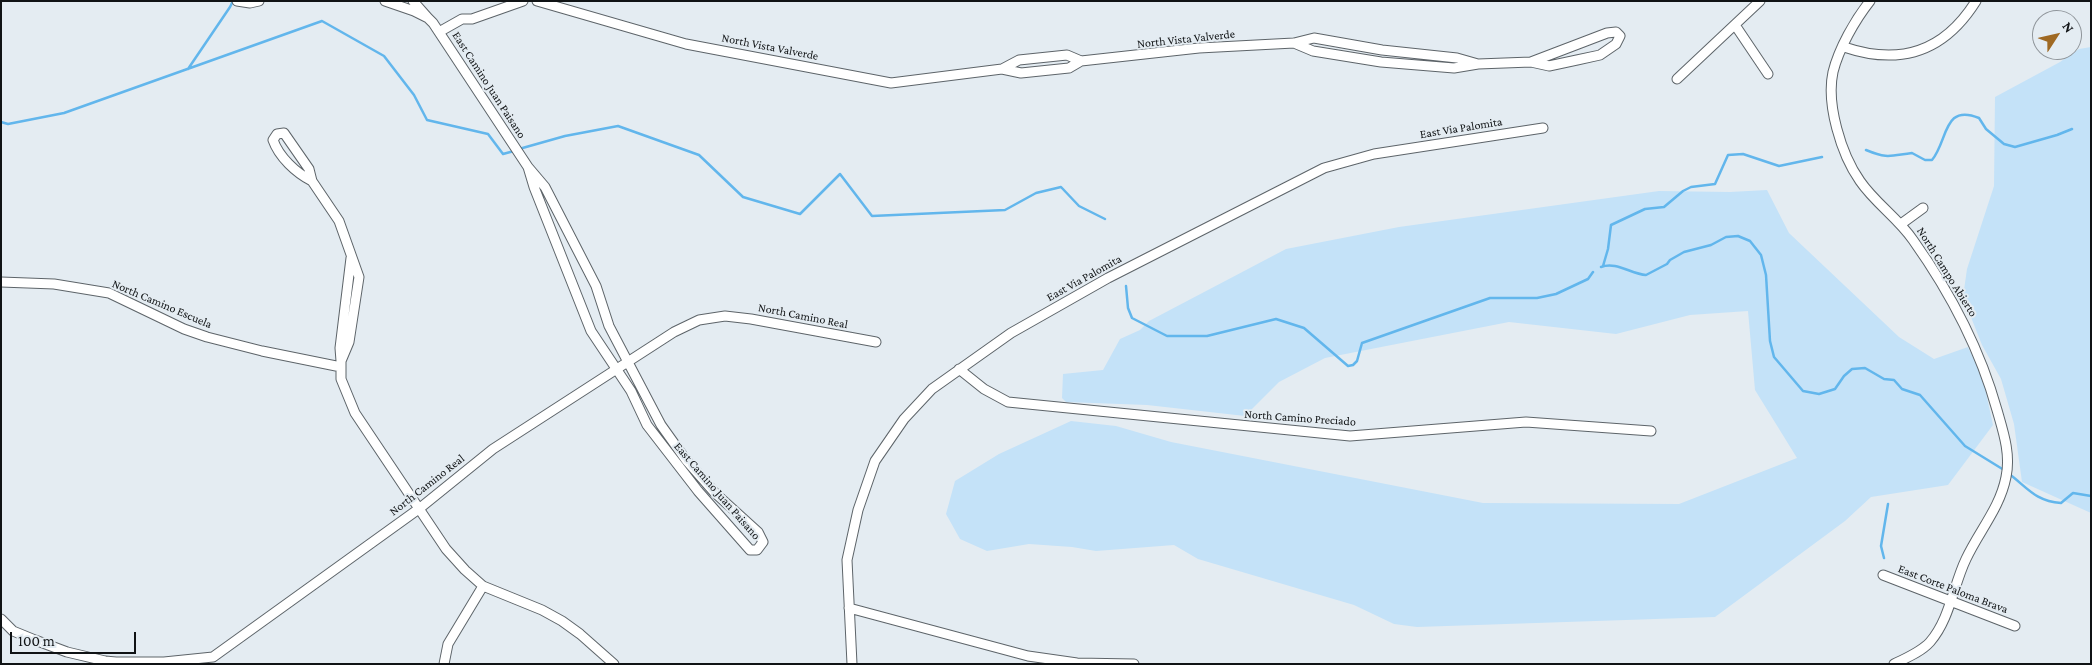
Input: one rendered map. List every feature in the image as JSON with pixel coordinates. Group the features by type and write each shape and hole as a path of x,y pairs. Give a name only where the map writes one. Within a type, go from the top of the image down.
{"street":[{"path":"237,1 250,3 259,1"},
{"name":"East Camino Juan Paisano","path":"385,1 428,18"},
{"name":"East Camino Juan Paisano","path":"413,1 439,32 528,167 545,187 596,286 609,326 661,426 686,460 715,493 758,532 763,542 757,550 750,550 672,459 647,425 631,391 591,331 534,187 528,167"},
{"path":"439,32 462,19 472,18 523,1"},
{"name":"North Vista Valverde","path":"537,1 686,44 891,83 1002,69 1021,72 1069,68 1081,61 1199,48 1294,43 1312,51 1381,62 1454,68 1478,64 1531,62 1549,66 1600,55 1616,44 1620,36 1616,32 1607,33 1531,62"},
{"path":"1677,79 1760,1"},
{"name":"North Campo Abierto","path":"1870,1 1850,31 1833,72 1837,133 1843,150 1860,180 1914,240 1963,319 1994,393 2006,437 2006,476 1997,505 1966,558 1949,601 1942,625 1929,643 1914,654 1894,664"},
{"path":"1844,47 1861,53 1881,56 1924,50 1950,33 1969,13 1976,1"},
{"path":"1734,25 1768,74"},
{"name":"North Vista Valverde","path":"1002,69 1018,60 1067,55 1081,61"},
{"name":"East Via Palomita","path":"852,664 847,560 858,510 876,462 904,419 932,389 1011,333 1100,283 1324,168 1374,154 1543,128"},
{"path":"312,181 302,176 276,150 273,140 277,134 284,133 309,169 312,181 340,221 351,258 340,348 341,379 344,391 355,413 446,549 483,586 542,610 562,621 614,664"},
{"path":"1901,224 1923,208"},
{"name":"North Camino Escuela","path":"1,282 54,284 109,293 184,329 207,337 262,351 341,364"},
{"name":"North Camino Real","path":"1,619 13,631 35,640 67,652 105,661 164,662 213,656 420,508 493,449 683,327 699,320 715,317 751,319 876,342"},
{"name":"North Camino Preciado","path":"959,369 984,389 1008,402 1350,436 1526,422 1651,431"},
{"name":"East Corte Paloma Brava","path":"1883,575 2015,626"},
{"path":"444,664 448,644 483,586"},
{"path":"849,608 1028,656 1076,664 1134,664"}],"shaded area":[{"path":"2091,47 2091,513 2022,482 2014,424 2001,379 1982,345 1963,297 1967,269 1994,186 1995,97 2063,60 2082,60 2082,48"},
{"path":"1767,190 1789,233 1899,337 1934,359 1968,347 1983,379 1993,425 1948,485 1871,497 1845,521 1715,617 1417,627 1394,624 1354,605 1198,559 1174,545 1096,551 1029,544 987,551 960,539 946,514 955,481 999,454 1071,421 1116,426 1171,442 1483,503 1679,504 1797,458 1755,390 1748,311 1690,315 1616,334 1509,322 1325,358 1279,382 1245,416 1147,405 1066,402 1062,398 1063,374 1103,370 1120,339 1140,330 1149,321 1286,249 1399,227 1659,191 1730,192"}],"waterway":[{"path":"188,69 233,1"},
{"path":"1,122 8,124 64,113 322,21 384,56 414,95 427,120 488,134 503,154 514,151"},
{"path":"1866,150 1879,155 1889,156 1912,153 1925,160 1932,160 1948,126 1959,116 1967,115 1979,118 1986,129 2004,144 2015,147 2072,129"},
{"path":"519,149 565,136 618,126 699,155 743,197 800,214 840,174 872,216 1005,210 1036,193 1061,187 1079,206 1105,219"},
{"path":"1603,266 1608,249 1611,225 1645,209 1664,207 1683,191 1691,187 1715,184 1728,155 1743,154 1779,166 1822,157"},
{"path":"1601,267 1618,267 1646,275 1684,252 1711,245 1726,237 1738,236 1750,241 1761,255 1766,275 1770,341 1774,357 1803,391 1819,394 1835,389 1844,376 1852,369 1865,368 1884,379 1894,380 1902,389 1920,395 1965,446 2004,470"},
{"path":"1126,286 1128,308 1132,318 1167,336 1207,336 1276,319 1304,328 1348,366 1353,365 1357,361 1362,343 1490,298 1537,298 1556,294 1588,279 1593,272"},
{"path":"2008,473 2038,497 2052,502 2061,503 2073,493 2091,496"},
{"path":"1884,558 1881,546 1888,504"}]}
